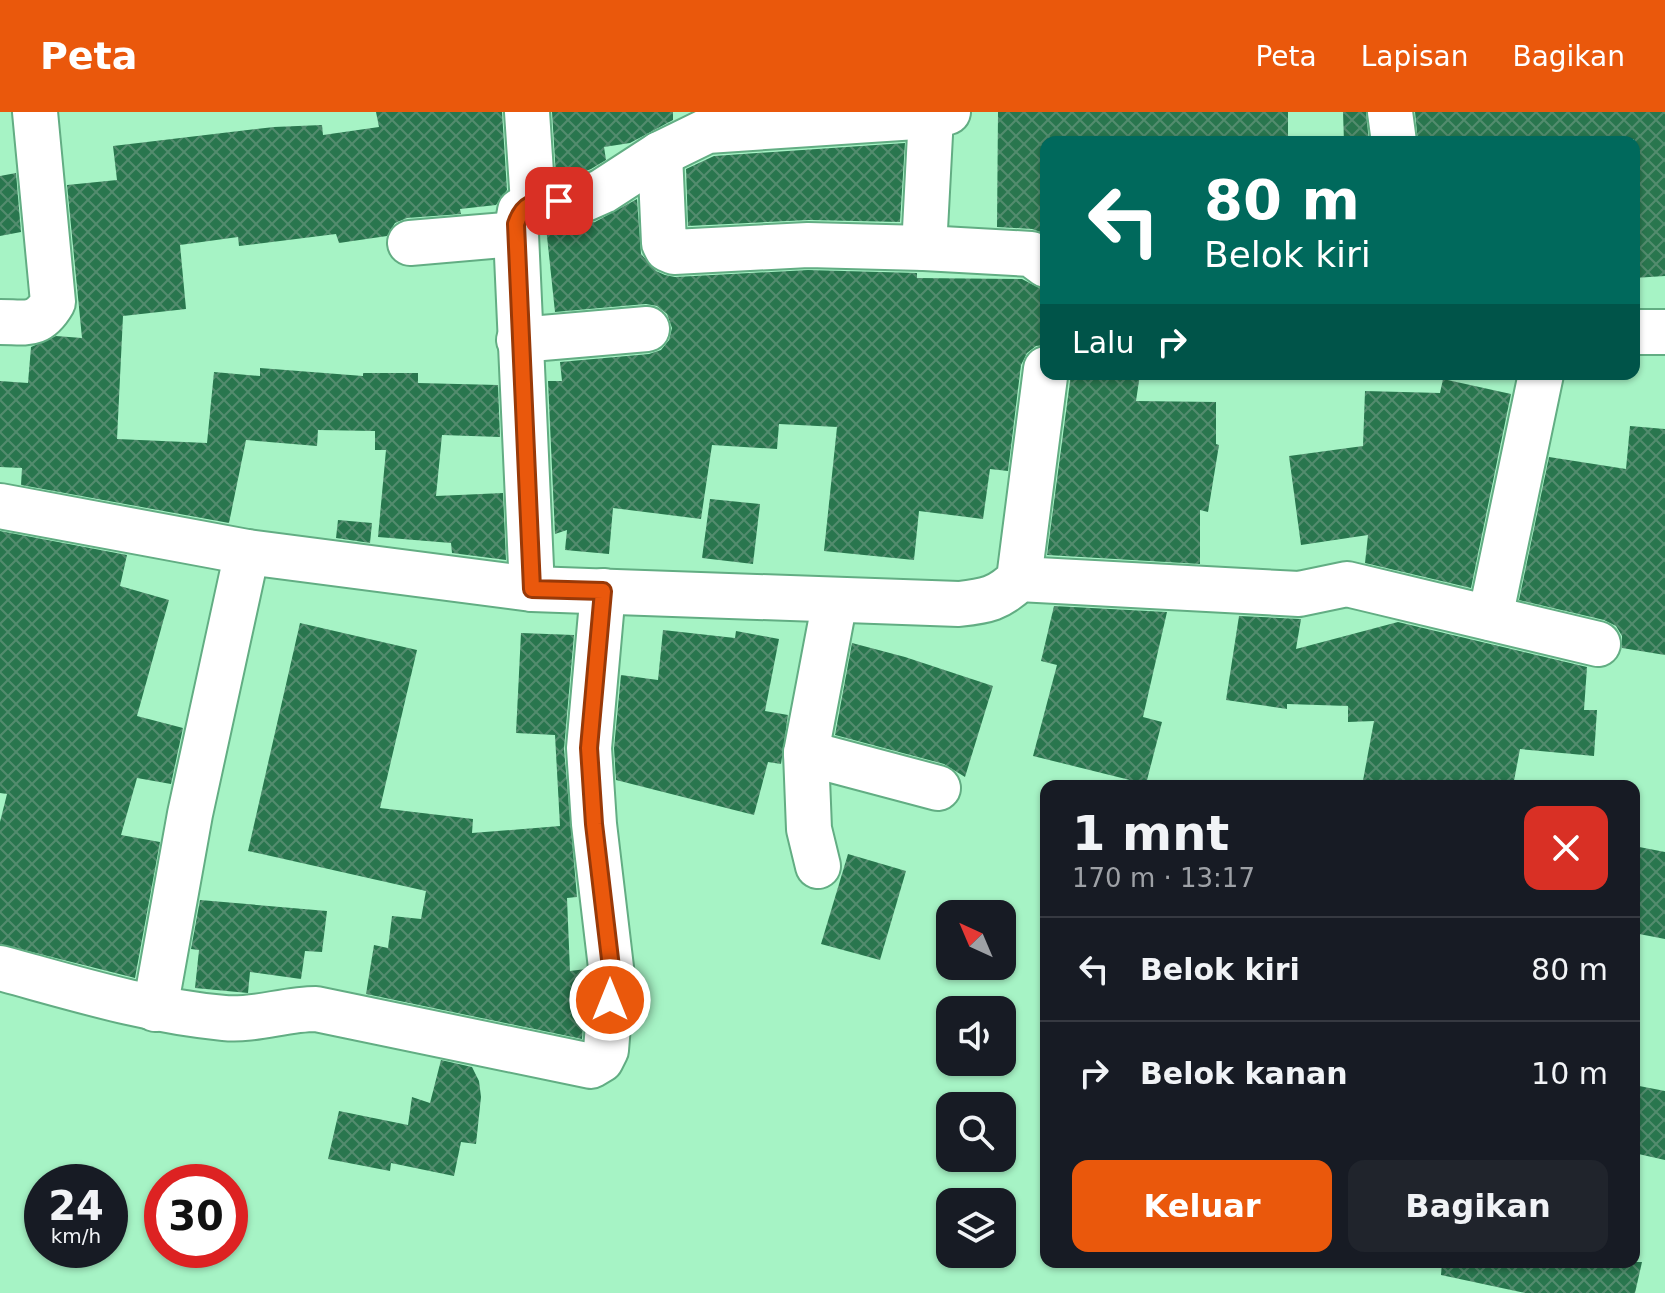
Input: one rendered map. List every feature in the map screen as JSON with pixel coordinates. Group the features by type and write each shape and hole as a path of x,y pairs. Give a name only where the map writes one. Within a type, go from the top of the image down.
{"street":[{"path":"0,322 34,322 45,315 53,302 35,112"},
{"path":"527,112 519,340 532,589"},
{"path":"1390,112 1393,136"},
{"path":"410,243 524,218 585,199 603,191 660,154 707,131 937,113 924,248"},
{"path":"660,154 664,243 667,249 674,252 808,245 1031,254 1040,261"},
{"path":"519,340 647,329"},
{"path":"1640,332 1665,332"},
{"path":"0,506 247,552 532,589 959,604 991,600 1019,579 1045,380"},
{"path":"1490,618 1540,380"},
{"path":"155,1009 190,814 247,552"},
{"path":"1019,579 1299,594 1347,584 1598,644"},
{"path":"0,968 155,1009 227,1019 292,1009 316,1009 591,1066 601,1060 606,1050 612,976 594,824 589,748 603,591"},
{"path":"818,866 809,829 806,753 835,600"},
{"path":"806,753 938,788"}],"building":[{"path":"376,112 502,112 507,190 496,205 460,209 461,214 407,218 395,223 387,236 339,243 336,234 239,246 238,237 180,245 186,309 123,316 117,439 207,443 214,372 260,376 260,368 363,376 363,373 418,373 418,383 498,385 500,437 442,435 436,496 503,493 506,560 452,553 451,543 378,537 386,450 375,450 375,431 318,430 317,446 246,440 229,523 21,485 22,468 0,467 0,381 28,383 31,347 56,336 82,338 67,185 117,180 113,146 274,127 322,125 323,135 379,127"},
{"path":"552,112 673,112 673,120 630,143 604,147 606,160 591,169 579,174 556,176"},
{"path":"998,112 1288,112 1288,136 1040,136 1040,232 997,227"},
{"path":"1343,112 1366,112 1368,136 1344,136"},
{"path":"1415,112 1665,112 1665,276 1640,278 1640,136 1417,136"},
{"path":"905,143 900,222 809,220 688,226 686,169 714,156"},
{"path":"16,173 21,232 0,236 0,176"},
{"path":"637,199 641,254 656,271 675,277 808,270 917,273 917,278 1022,279 1040,288 1040,346 1027,353 1021,365 1008,471 990,469 983,519 919,511 914,560 824,551 837,427 779,424 777,449 712,445 701,519 613,508 609,554 565,550 567,530 555,534 548,381 562,381 560,362 649,354 661,350 669,340 672,328 667,314 657,306 646,304 555,312 546,227 595,222"},
{"path":"1070,380 1139,380 1136,401 1216,402 1216,444 1219,445 1208,512 1200,510 1200,564 1047,555"},
{"path":"1443,380 1448,380 1511,394 1471,588 1365,563 1368,535 1301,545 1289,456 1363,446 1365,391 1440,393"},
{"path":"1630,426 1665,429 1665,655 1622,648 1622,636 1616,626 1604,620 1519,600 1549,457 1626,469"},
{"path":"710,499 760,504 753,564 702,558"},
{"path":"338,520 372,523 370,543 336,538"},
{"path":"0,531 127,555 120,586 169,600 137,716 183,728 171,784 137,778 121,835 160,842 135,978 0,944 0,822 7,794 0,793"},
{"path":"1054,606 1167,612 1143,717 1162,722 1147,780 1130,780 1033,756 1057,665 1041,661"},
{"path":"1239,616 1301,619 1296,649 1398,622 1587,667 1584,710 1597,710 1594,756 1520,749 1514,780 1363,780 1374,721 1348,722 1348,706 1287,704 1287,709 1226,700"},
{"path":"300,623 417,650 380,808 473,819 472,833 560,826 555,735 516,733 521,633 574,635 564,749 577,897 567,898 570,971 586,969 587,976 582,1039 366,994 374,945 388,948 392,916 421,919 426,891 248,851"},
{"path":"663,630 735,638 736,631 779,639 765,711 788,715 781,764 768,762 754,815 616,780 614,748 621,675 658,680"},
{"path":"852,643 993,686 965,777 944,764 835,735"},
{"path":"1640,847 1665,852 1665,939 1640,934"},
{"path":"848,854 906,871 880,960 821,944"},
{"path":"200,900 327,911 322,952 305,951 301,979 250,972 248,993 195,988 199,950 191,949"},
{"path":"441,1060 472,1067 479,1081 481,1097 476,1144 461,1142 454,1176 391,1163 390,1171 328,1159 339,1111 408,1125 412,1097 430,1103"},
{"path":"1640,1086 1665,1091 1665,1160 1640,1154"},
{"path":"1642,1262 1635,1293 1525,1293 1441,1275 1442,1268 1640,1268"}],"route":[{"path":"559,201 533,203 520,211 516,224 532,589 603,591 589,748 594,824 612,976 610,1000"}]}
